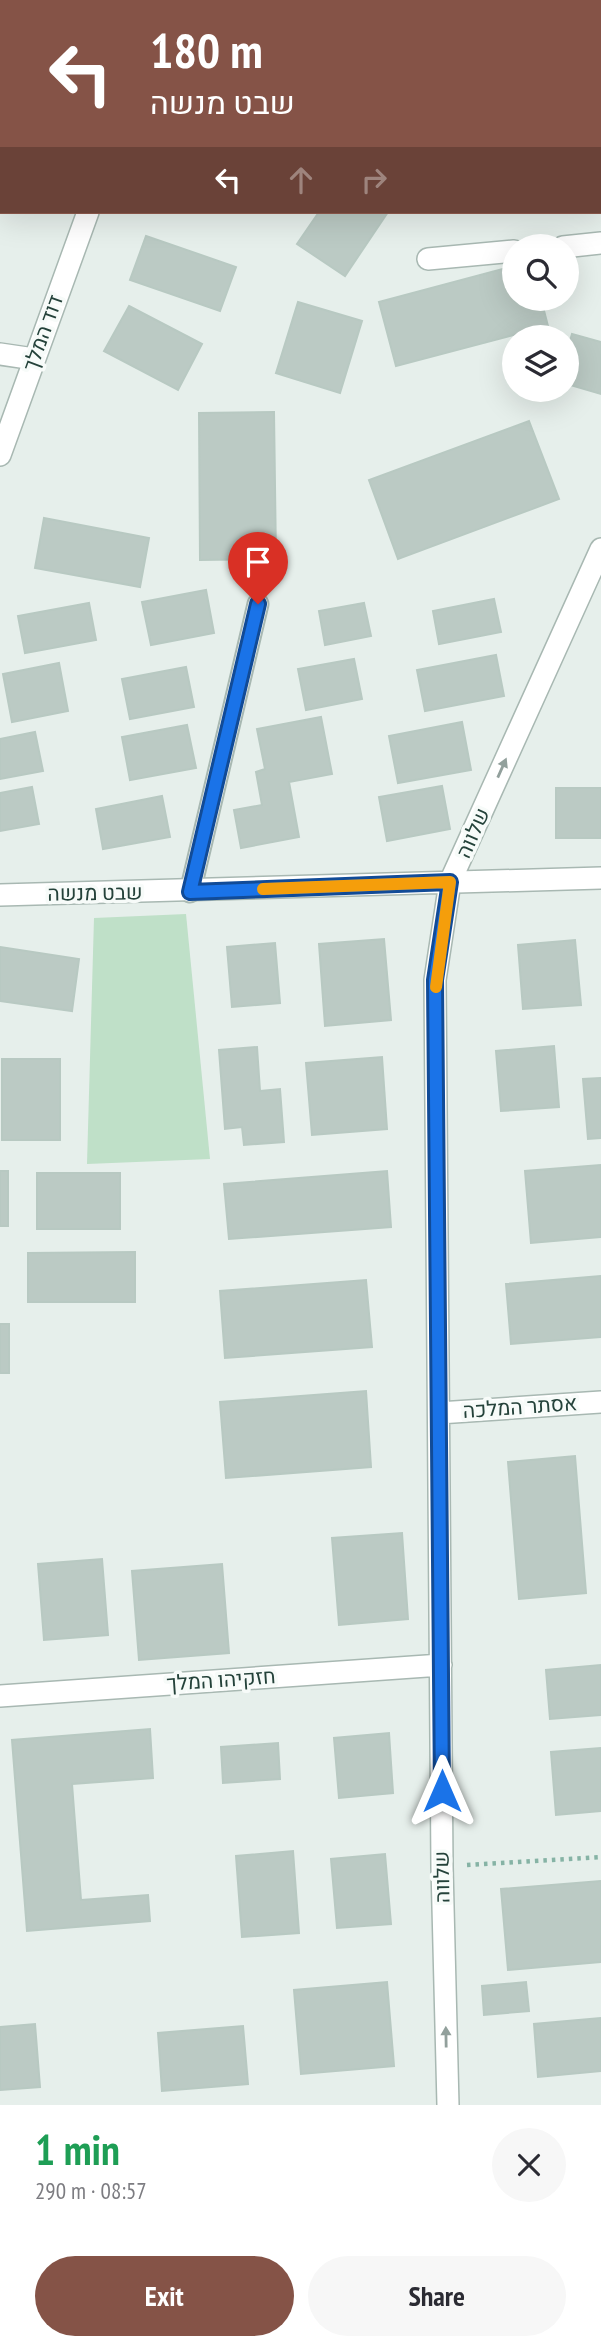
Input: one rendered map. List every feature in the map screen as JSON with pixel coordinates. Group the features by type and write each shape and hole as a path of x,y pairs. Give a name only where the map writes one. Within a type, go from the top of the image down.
{"street":[{"name":"דוד המלך","path":"0,455 87,214"},
{"path":"579,245 601,243"},
{"path":"428,258 502,252"},
{"path":"0,354 34,359"},
{"name":"שלווה","path":"448,2105 442,1867 435,980 450,882 601,549"},
{"name":"שבט מנשה","path":"0,895 190,892 601,878"},
{"name":"אסתר המלכה","path":"439,1413 601,1402"},
{"name":"חזקיהו המלך","path":"0,1696 441,1665"}],"lane":[{"path":"190,892 258,604"}],"path":[{"path":"442,1867 601,1857"}],"green space":[{"path":"186,914 210,1159 87,1164 94,918"}],"building":[{"path":"318,214 387,214 345,276 297,244"},
{"path":"146,236 236,267 220,311 130,280"},
{"path":"502,269 502,311 544,311 548,325 502,325 502,338 396,366 379,302"},
{"path":"298,302 362,321 340,393 276,373"},
{"path":"129,306 202,344 178,390 104,351"},
{"path":"579,336 601,342 601,394 579,388"},
{"path":"274,412 276,559 200,560 199,413"},
{"path":"529,421 559,499 398,559 369,480"},
{"path":"44,518 149,538 140,587 35,568"},
{"path":"206,590 214,633 151,645 142,602"},
{"path":"494,599 501,632 439,644 433,611"},
{"path":"89,603 96,640 25,653 18,616"},
{"path":"364,603 371,636 325,645 319,611"},
{"path":"496,655 504,696 425,711 417,670"},
{"path":"354,659 362,699 306,710 298,669"},
{"path":"59,663 68,711 12,722 3,674"},
{"path":"186,667 194,707 130,719 122,679"},
{"path":"321,717 332,774 289,782 299,837 241,848 234,810 262,805 256,772 265,769 257,729"},
{"path":"462,722 471,770 398,783 389,736"},
{"path":"187,725 196,768 130,780 122,737"},
{"path":"35,732 43,771 0,779 0,739"},
{"path":"442,786 450,829 387,841 379,797"},
{"path":"32,787 39,824 0,831 0,793"},
{"path":"556,788 601,788 601,838 556,838"},
{"path":"162,796 170,837 103,849 96,809"},
{"path":"384,939 391,1020 325,1026 319,944"},
{"path":"575,940 581,1005 523,1009 518,945"},
{"path":"275,943 280,1003 232,1007 227,947"},
{"path":"0,947 79,959 72,1011 0,1001"},
{"path":"554,1046 559,1107 501,1111 496,1051"},
{"path":"257,1047 260,1091 280,1089 284,1142 244,1145 242,1127 225,1129 219,1050"},
{"path":"382,1057 387,1129 312,1135 306,1063"},
{"path":"2,1059 60,1059 60,1140 2,1140"},
{"path":"601,1078 601,1138 588,1139 583,1079"},
{"path":"601,1165 601,1237 531,1243 525,1171"},
{"path":"0,1171 8,1171 8,1226 0,1226"},
{"path":"387,1171 391,1227 229,1239 224,1184"},
{"path":"37,1173 120,1173 120,1229 37,1229"},
{"path":"135,1252 135,1302 28,1302 28,1253"},
{"path":"601,1276 601,1337 511,1344 506,1284"},
{"path":"366,1280 372,1347 225,1358 220,1291"},
{"path":"0,1324 9,1324 9,1373 0,1373"},
{"path":"366,1391 371,1467 226,1478 220,1402"},
{"path":"575,1456 586,1593 519,1599 508,1462"},
{"path":"402,1533 408,1619 339,1625 332,1538"},
{"path":"102,1559 108,1635 44,1640 38,1564"},
{"path":"222,1564 229,1653 139,1660 132,1571"},
{"path":"601,1665 601,1715 550,1719 546,1670"},
{"path":"150,1729 153,1778 72,1784 81,1900 148,1895 150,1921 27,1931 12,1740"},
{"path":"389,1733 393,1793 339,1798 334,1738"},
{"path":"278,1743 280,1779 223,1783 221,1747"},
{"path":"601,1748 601,1811 556,1815 551,1752"},
{"path":"293,1851 299,1933 242,1937 236,1856"},
{"path":"385,1854 391,1924 337,1928 331,1859"},
{"path":"601,1881 601,1962 508,1970 501,1889"},
{"path":"387,1982 394,2066 301,2074 294,1990"},
{"path":"526,1982 529,2011 484,2015 482,1986"},
{"path":"601,2018 601,2071 538,2077 534,2024"},
{"path":"35,2024 40,2087 0,2090 0,2027"},
{"path":"243,2026 248,2084 162,2091 158,2033"}],"slow traffic":[{"path":"263,889 450,882 436,987"}],"route":[{"path":"258,604 190,892 450,882 435,980 442,1791"}]}
